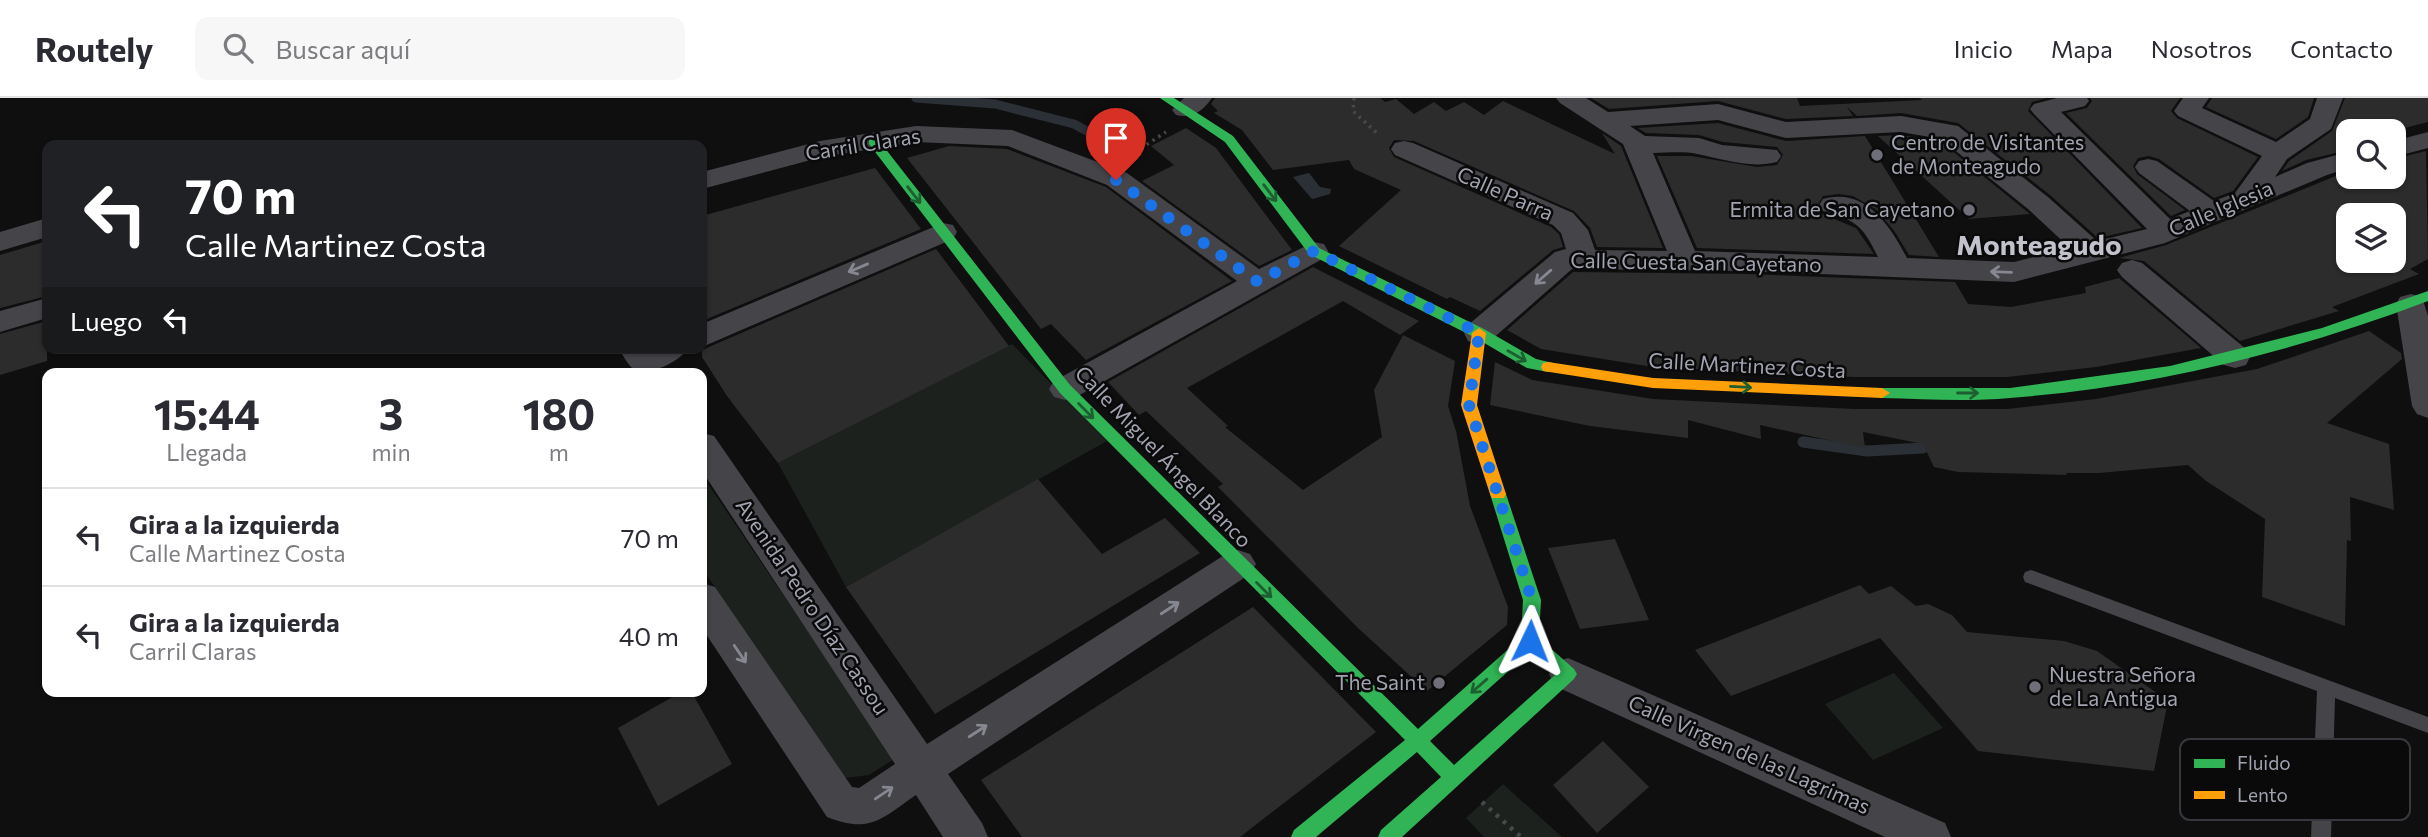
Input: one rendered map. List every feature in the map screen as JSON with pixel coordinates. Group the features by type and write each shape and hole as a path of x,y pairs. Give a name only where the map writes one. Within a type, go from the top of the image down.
{"street":[{"path":"1569,98 1636,144 1685,260"},
{"path":"2196,98 2187,111 2278,153"},
{"path":"2245,198 2278,153 2322,122 2330,98"},
{"path":"2076,101 2043,109 2097,160 2166,232"},
{"name":"Calle Martinez Costa","path":"1186,105 1229,138 1314,251 1479,333 1532,364 1653,383 1854,393 2007,393 2096,383 2235,357 2269,349 2420,300"},
{"path":"1602,120 1718,112 1786,130 1901,124 1949,132 2038,203 2092,253"},
{"name":"Carril Claras","path":"707,180 820,149 916,134 1012,138 1116,180 1258,282"},
{"path":"2406,146 2428,140"},
{"name":"Calle Miguel Ángel Blanco","path":"873,141 1065,389 1453,776"},
{"path":"1636,144 1699,146 1719,153 1769,156"},
{"name":"Calle Parra","path":"1404,149 1563,219 1574,230 1584,259"},
{"name":"Calle Iglesia","path":"1898,268 2014,272 2166,232 2336,163"},
{"path":"2148,167 2211,213"},
{"path":"1833,205 1851,207 1872,221 1898,268"},
{"path":"0,242 42,229"},
{"path":"707,334 943,232"},
{"path":"1065,389 1314,251"},
{"name":"Calle Cuesta San Cayetano","path":"1479,333 1565,259 1685,260 1898,268"},
{"path":"2132,270 2235,357"},
{"path":"2420,300 2428,406"},
{"path":"0,322 42,309"},
{"path":"1301,837 1417,741 1530,641 1532,600 1469,405 1479,333"},
{"path":"638,364 660,354"},
{"name":"Avenida Pedro Díaz Cassou","path":"707,453 967,837"},
{"path":"707,605 841,804 864,807 1238,564"},
{"path":"1388,837 1568,674 1530,641"},
{"name":"Calle Virgen de las Lagrimas","path":"1568,674 1930,837"}],"lane":[{"path":"2031,577 2428,725"},
{"path":"2324,739 2326,687"}],"path":[{"path":"1354,98 1353,111 1382,138 1404,149"},
{"path":"1118,163 1186,105"},
{"path":"1453,776 1521,837"}],"shaded area":[{"path":"1309,173 1320,187 1331,189 1330,194 1312,199 1293,177"},
{"path":"1012,344 1107,441 846,587 778,463"},
{"path":"707,482 894,759 869,775 845,778 707,575"},
{"path":"1894,673 1943,728 1873,760 1825,704"},
{"path":"1503,784 1562,837 1484,837 1466,818"}],"building":[{"path":"1215,98 1380,98 1385,102 1396,99 1414,114 1434,102 1446,111 1464,102 1484,115 1503,101 1615,154 1602,133 1621,146 1663,248 1597,247 1590,228 1574,211 1414,141 1394,140 1389,148 1394,157 1551,227 1559,234 1563,247 1553,250 1480,311 1450,297 1447,299 1339,246 1401,190 1354,169 1349,160 1273,170 1242,130 1214,113 1218,111 1211,104"},
{"path":"1591,98 1797,98 1800,106 1922,100 1920,98 2047,98 2032,102 2028,111 2142,228 2098,238 2050,195 1958,123 1901,113 1857,116 1847,107 1853,116 1786,119 1718,101 1609,109"},
{"path":"2090,98 2180,98 2171,111 2177,118 2258,157 2233,191 2214,198 2159,159 2149,156 2138,158 2133,166 2137,174 2185,210 2171,216 2066,113 2087,108 2092,101"},
{"path":"2212,98 2314,98 2308,117 2276,139 2206,107"},
{"path":"2345,98 2428,98 2428,122 2406,128 2406,119 2337,119"},
{"path":"2336,121 2336,153 2306,160 2282,171 2289,161 2332,131"},
{"path":"1718,123 1786,141 1865,136 1939,257 1909,255 1877,210 1853,196 1839,194 1823,196 1817,206 1822,214 1856,228 1874,254 1697,248 1657,156 1691,156 1757,167 1777,165 1783,155 1777,147 1723,142 1699,135 1646,133 1638,128"},
{"path":"1186,128 1216,148 1292,250 1259,266 1142,181 1174,165 1151,146"},
{"path":"1901,135 1940,141 2030,214 1969,219 1878,136"},
{"path":"949,146 1007,149 1106,187 1232,281 1086,360 1051,324 1041,329 907,158"},
{"path":"2426,151 2428,259 2410,269 2419,274 2332,307 2339,311 2240,341 2144,261 2119,258 2166,245 2336,176 2336,189 2406,189 2406,156"},
{"path":"875,168 921,229 707,319 707,215"},
{"path":"42,242 42,297 0,308 0,255"},
{"path":"936,249 1009,346 778,463 727,396 702,357 702,354 707,354 707,348"},
{"path":"1313,267 1419,321 1400,335 1343,301 1187,388 1228,426 1225,427 1303,490 1382,437 1374,390 1403,335 1455,361 1448,406 1456,431 1470,506 1508,607 1507,625 1427,691 1358,628 1218,487 1223,484 1146,411 1139,415 1108,382"},
{"path":"1573,272 1746,274 1955,282 1968,304 2011,307 2086,293 2085,287 2119,278 2201,348 2096,367 2007,377 1854,377 1653,367 1541,349 1507,330"},
{"path":"42,322 42,354 47,354 47,361 0,375 0,334"},
{"path":"2369,331 2401,353 2402,359 2327,423 2389,444 2394,510 2350,497 2351,541 2347,540 2345,626 2262,597 2265,519 2206,481 2188,465 2099,473 2066,473 2067,475 1958,472 1934,467 1923,444 1863,432 1865,448 1760,425 1761,439 1688,420 1688,438 1590,426 1490,405 1495,362 1532,380 1653,399 1854,409 2007,409 2096,399 2257,369"},
{"path":"1038,479 1102,554 1165,518 1200,553 935,714 846,587"},
{"path":"1615,539 1649,620 1580,629 1548,548"},
{"name":"Nuestra Señora de La Antigua","path":"1860,585 1869,594 1891,586 1916,606 1928,604 1952,615 1967,632 2064,641 2097,651 2168,701 2154,771 1978,751 1880,638 1731,696 1695,650"},
{"path":"1253,607 1376,732 1240,837 1022,837 981,780"},
{"path":"672,697 694,697 732,764 658,806 618,728"},
{"path":"1603,741 1649,787 1597,833 1553,785"}],"waterway":[{"path":"916,98 995,104 1074,124 1127,153"},
{"path":"1803,442 1867,451 1923,448"}],"traffic: fast":[{"path":"1166,98 1229,139 1314,251 1479,333 1532,364 1548,367"},
{"path":"873,141 1065,389 1453,776"},
{"path":"1882,393 2010,393 2063,388 2170,371 2327,332 2428,296"},
{"path":"1301,837 1417,741 1530,641 1532,600 1498,494"},
{"path":"1388,837 1568,674 1530,641"}],"traffic: slow":[{"path":"1479,333 1469,405 1498,494"},
{"path":"1548,367 1653,383 1882,393"}],"place":[{"name":"Centro de Visitantes de Monteagudo","path":"1877,155"},
{"name":"Ermita de San Cayetano","path":"1969,210"},
{"name":"The Saint","path":"1439,683"},
{"name":"Nuestra Señora de La Antigua","path":"2035,687"}],"district":[{"name":"Monteagudo","path":"2039,245"}],"route":[{"path":"1116,180 1258,282 1314,251 1479,333 1469,405 1532,600 1530,641"}]}
